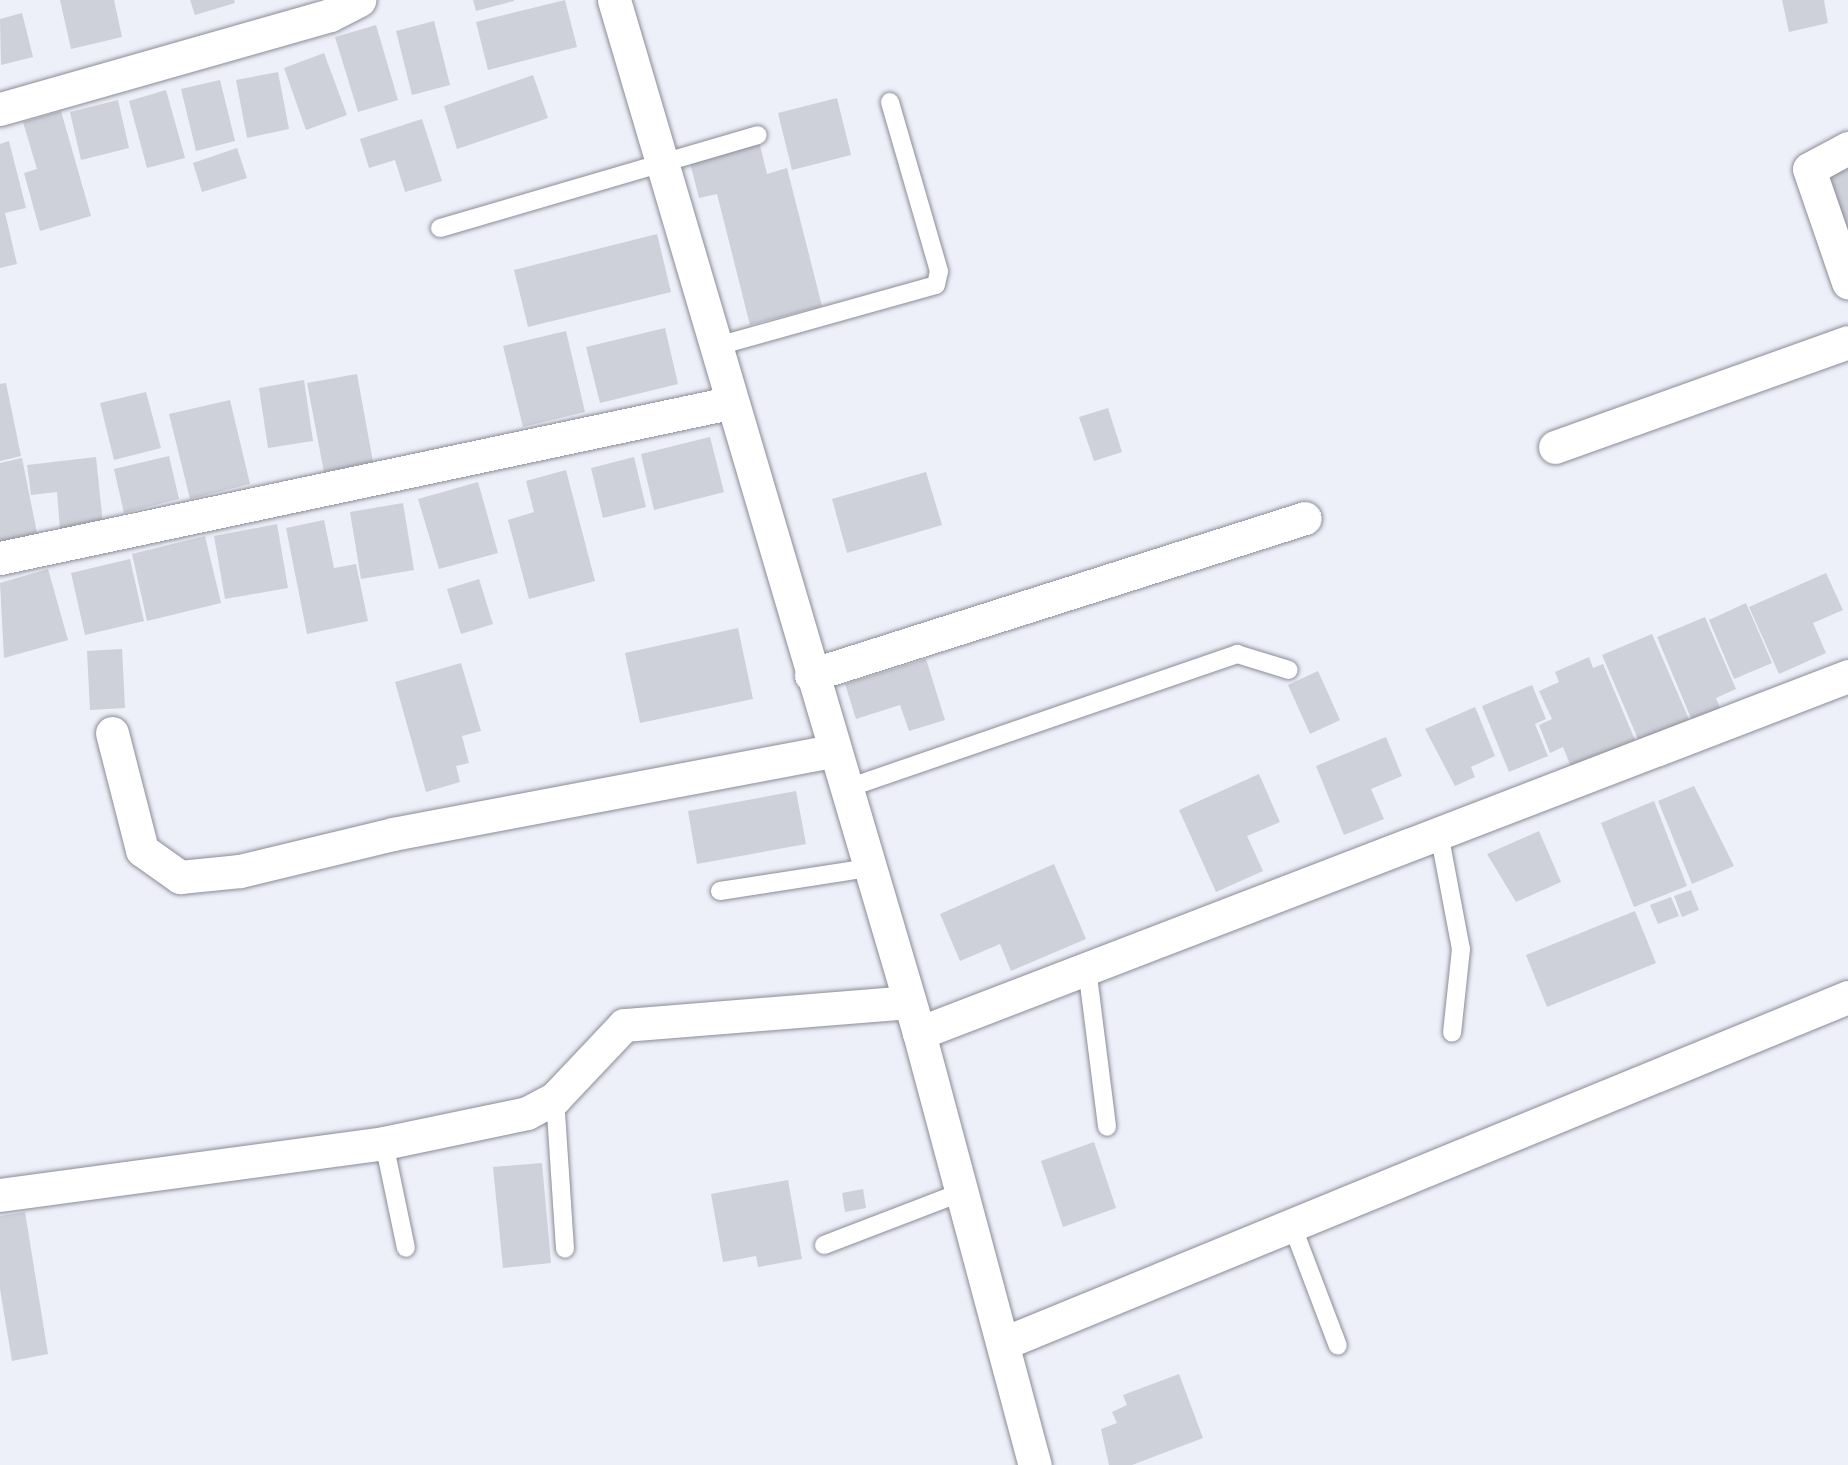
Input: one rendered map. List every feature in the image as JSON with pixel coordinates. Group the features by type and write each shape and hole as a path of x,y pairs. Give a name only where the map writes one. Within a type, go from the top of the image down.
{"street":[{"path":"0,109 330,15 359,0"},
{"path":"614,0 729,403 914,1017 1035,1465"},
{"path":"1848,148 1809,169 1848,282"},
{"path":"1555,447 1848,342"},
{"path":"0,558 729,403"},
{"path":"811,675 1306,518"},
{"path":"0,1195 384,1143 474,1127 555,1098 624,1024 914,1017 1087,968 1848,676"},
{"path":"112,733 142,850 180,877 240,871 393,834 834,751"},
{"path":"1004,1343 1848,997"}],"lane":[{"path":"713,347 936,285 939,271 890,102"},
{"path":"440,228 662,166 758,135"},
{"path":"845,789 1237,654 1289,670"},
{"path":"1439,833 1461,949 1452,1033"},
{"path":"720,891 869,868"},
{"path":"1087,968 1107,1127"},
{"path":"555,1098 565,1249"},
{"path":"384,1143 406,1248"},
{"path":"824,1245 962,1192"},
{"path":"1292,1225 1338,1346"}],"building":[{"path":"60,0 114,0 122,37 71,49"},
{"path":"190,0 234,0 235,3 195,15"},
{"path":"473,0 514,0 514,1 476,11"},
{"path":"565,0 577,47 488,70 476,22"},
{"path":"1782,0 1824,0 1828,23 1789,32"},
{"path":"22,13 33,57 1,65 0,19"},
{"path":"434,21 450,85 412,95 396,31"},
{"path":"376,25 398,100 358,112 335,37"},
{"path":"324,53 347,115 306,130 284,68"},
{"path":"278,72 289,129 247,138 236,80"},
{"path":"533,75 548,118 457,149 444,106"},
{"path":"220,80 235,141 196,151 181,89"},
{"path":"166,90 185,158 147,168 129,101"},
{"path":"837,98 851,155 792,170 778,113"},
{"path":"118,100 129,148 81,160 70,112"},
{"path":"61,111 91,216 40,231 24,173 37,169 23,122"},
{"path":"422,119 442,181 405,192 395,160 369,168 360,139"},
{"path":"9,141 26,208 5,213 17,264 0,268 0,144"},
{"path":"759,141 767,174 787,168 822,306 750,325 717,194 699,198 689,159"},
{"path":"237,148 247,178 202,192 193,163"},
{"path":"1848,165 1848,234 1823,176"},
{"path":"657,234 671,292 528,327 514,270"},
{"path":"665,328 678,384 600,403 586,347"},
{"path":"566,331 585,412 523,427 503,346"},
{"path":"357,374 373,462 324,472 307,383"},
{"path":"304,380 313,441 268,448 259,388"},
{"path":"6,383 21,456 0,461 0,384"},
{"path":"146,392 161,448 114,460 100,403"},
{"path":"230,400 250,484 190,499 169,414"},
{"path":"1108,408 1122,452 1094,461 1079,417"},
{"path":"710,437 724,492 654,510 641,454"},
{"path":"169,456 179,499 124,513 114,469"},
{"path":"96,457 103,524 60,530 57,492 31,495 27,465"},
{"path":"634,457 646,507 603,518 591,468"},
{"path":"22,458 39,543 0,551 0,463"},
{"path":"566,470 595,581 529,599 508,520 534,512 526,481"},
{"path":"926,472 942,525 847,553 832,499"},
{"path":"478,482 498,553 439,569 418,499"},
{"path":"403,503 414,570 361,579 350,512"},
{"path":"324,520 334,568 356,564 368,621 307,634 286,528"},
{"path":"277,524 288,588 225,599 214,536"},
{"path":"205,536 221,603 147,621 132,554"},
{"path":"130,559 144,621 85,635 71,573"},
{"path":"48,569 68,640 4,658 0,583"},
{"path":"1826,573 1843,610 1813,623 1826,653 1779,674 1749,607"},
{"path":"479,579 493,624 461,634 447,589"},
{"path":"1746,603 1772,663 1734,679 1709,620"},
{"path":"1705,617 1736,689 1716,698 1721,711 1693,723 1657,637"},
{"path":"738,628 753,699 640,723 625,653"},
{"path":"1652,634 1691,724 1638,739 1602,655"},
{"path":"122,649 125,708 90,710 87,651"},
{"path":"1589,657 1593,668 1603,664 1635,740 1571,767 1563,747 1550,753 1539,725 1552,719 1539,691 1559,682 1555,672"},
{"path":"926,659 945,720 909,731 900,705 856,719 845,684"},
{"path":"461,663 481,731 462,736 469,763 456,766 460,782 426,792 395,682"},
{"path":"1318,671 1340,720 1310,734 1288,685"},
{"path":"1532,685 1546,719 1535,724 1548,756 1509,772 1482,706"},
{"path":"1475,707 1495,756 1471,767 1475,777 1455,786 1425,729"},
{"path":"1386,737 1402,776 1371,789 1384,819 1344,835 1316,766"},
{"path":"1259,774 1280,822 1247,836 1263,871 1216,892 1179,810"},
{"path":"1694,786 1734,866 1692,884 1658,801"},
{"path":"796,791 806,844 697,864 688,811"},
{"path":"1654,801 1687,886 1634,907 1601,823"},
{"path":"1539,831 1561,882 1516,902 1487,854"},
{"path":"1054,864 1086,939 1011,971 1000,944 960,961 940,914"},
{"path":"1691,890 1699,910 1682,917 1674,896"},
{"path":"1671,897 1679,916 1658,924 1650,905"},
{"path":"1635,911 1656,963 1547,1007 1526,955"},
{"path":"1094,1142 1116,1208 1063,1227 1041,1161"},
{"path":"542,1163 551,1263 503,1268 493,1167"},
{"path":"788,1180 802,1259 758,1267 756,1256 723,1262 711,1194"},
{"path":"863,1189 866,1208 845,1212 842,1193"},
{"path":"25,1212 48,1354 12,1361 0,1289 0,1216"},
{"path":"1179,1374 1203,1438 1132,1465 1109,1465 1101,1429 1117,1423 1112,1412 1127,1405 1123,1395"}]}
